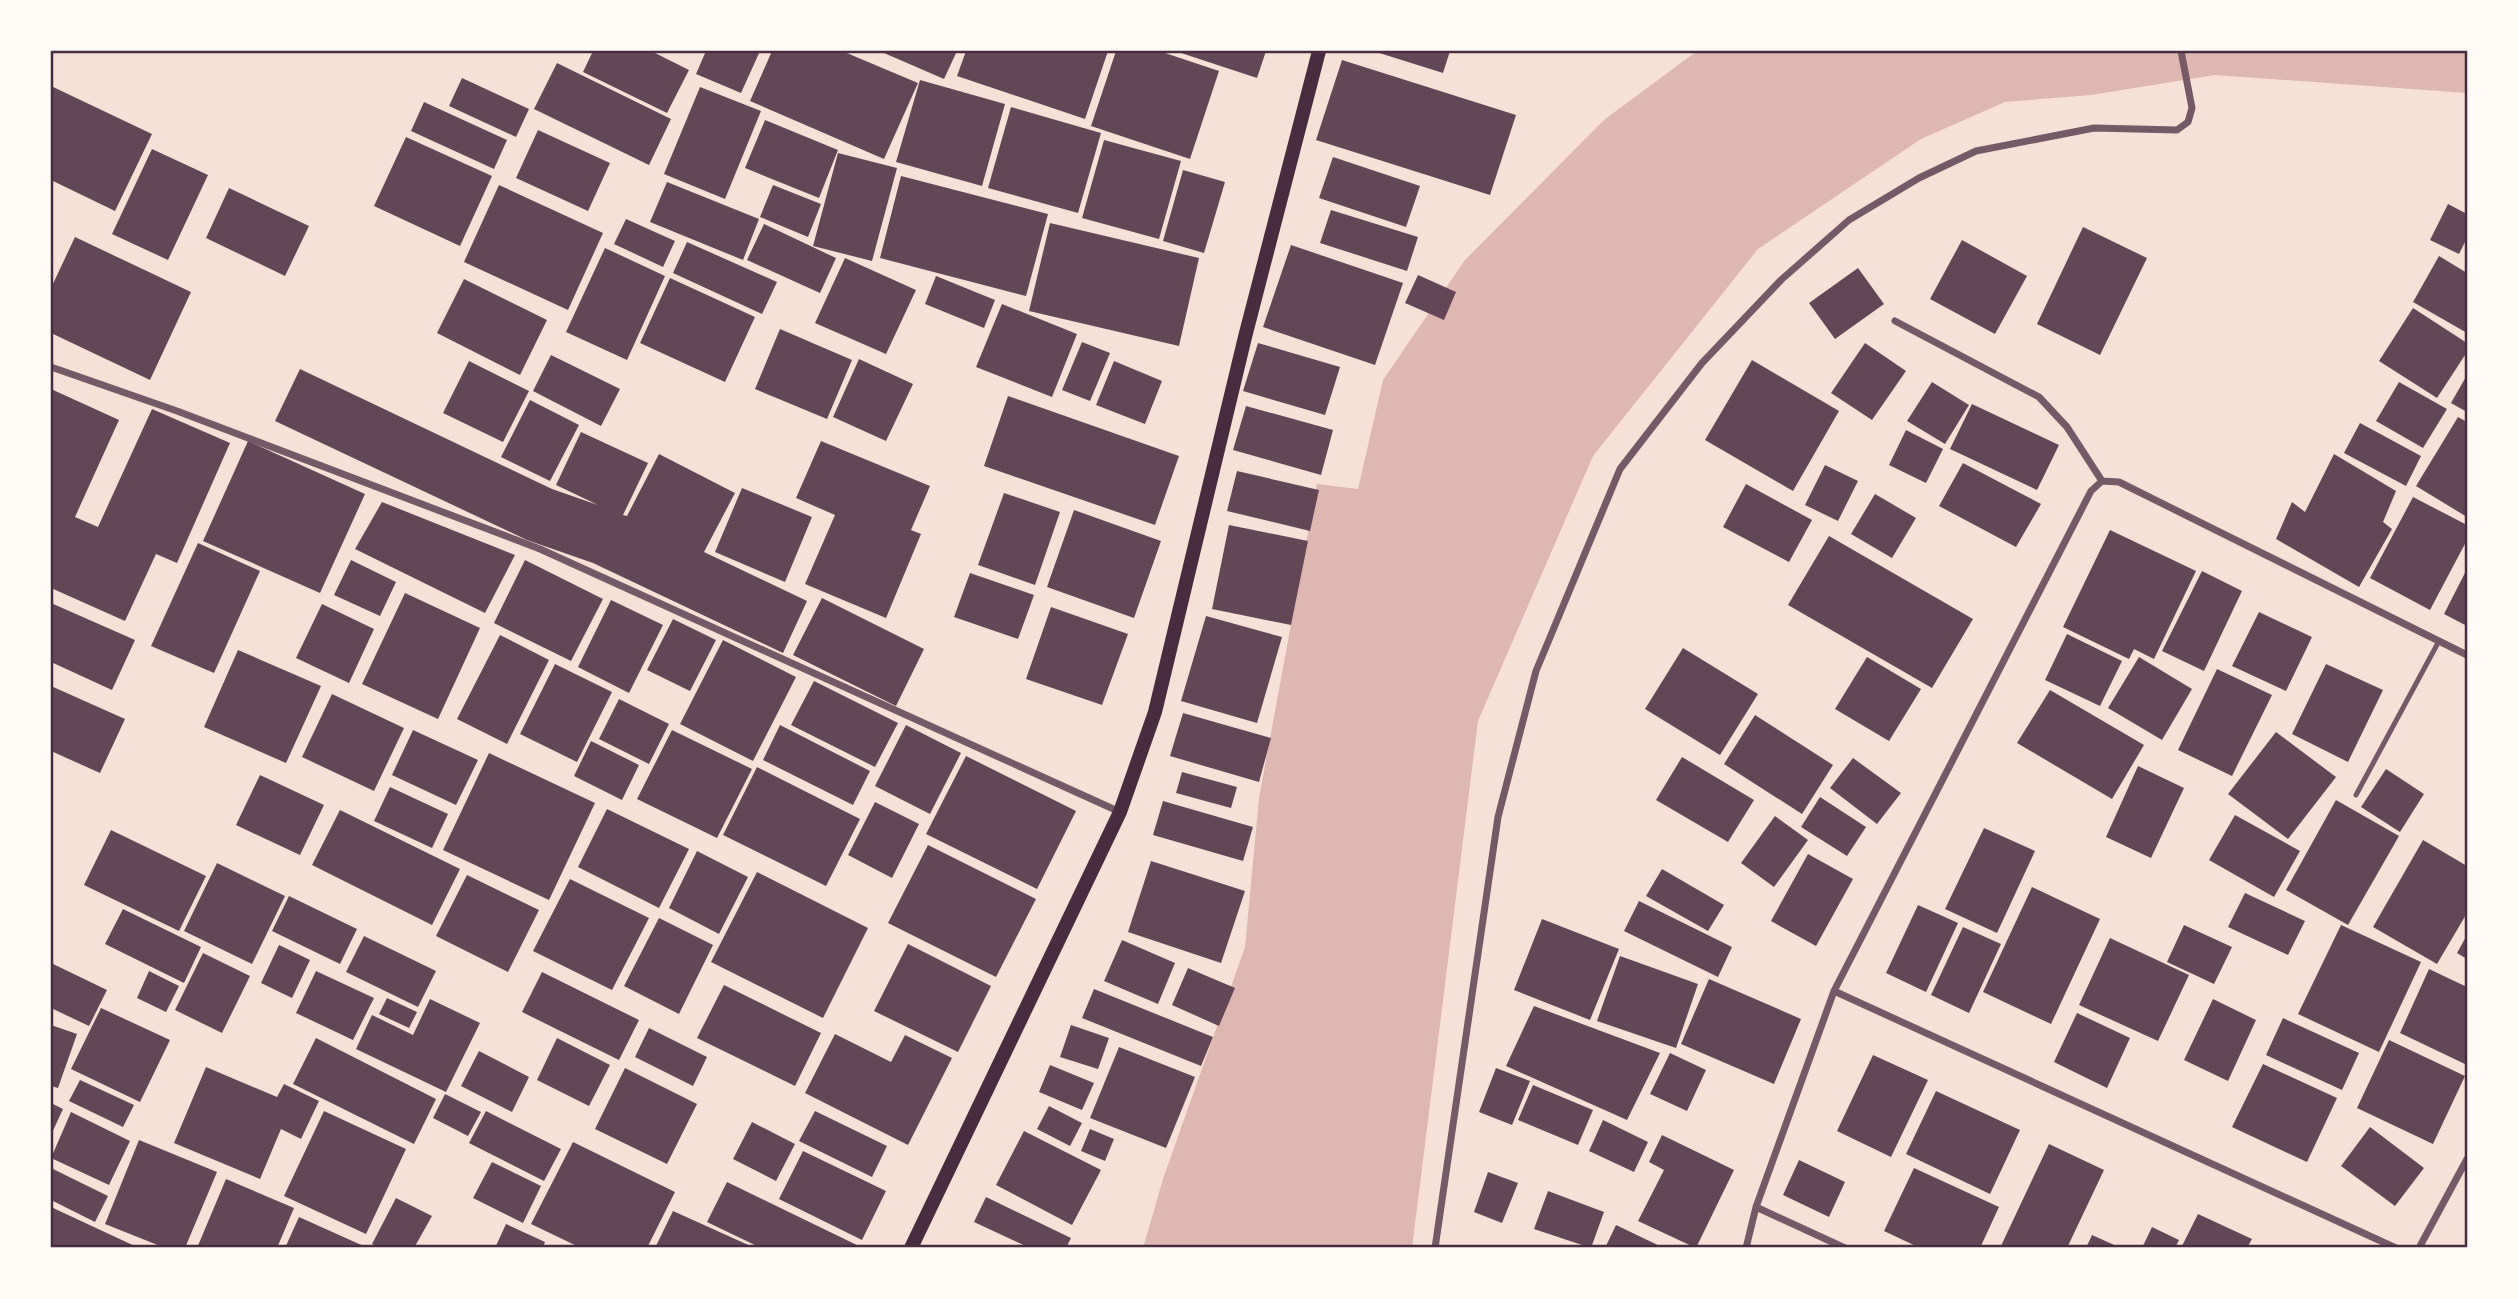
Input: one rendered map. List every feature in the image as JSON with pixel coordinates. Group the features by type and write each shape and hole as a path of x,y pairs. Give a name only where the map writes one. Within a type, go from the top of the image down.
{"main road":[{"path":"911,1248 1120,812 1156,712 1252,310 1319,51"}],"street":[{"path":"1435,1248 1499,817 1536,671 1620,469 1702,363 1782,280 1849,220 1919,178 1976,151 2094,128 2177,130 2188,122 2192,108 2182,51"},
{"path":"1895,321 2039,397 2067,427 2102,481"},
{"path":"51,367 177,411 540,549 1120,812"},
{"path":"1745,1248 1756,1207 1834,991 2091,491 2102,481 2119,482 2467,655"},
{"path":"1834,991 2396,1248"},
{"path":"2419,1248 2467,1159"},
{"path":"1756,1207 1845,1248"}],"lane":[{"path":"2356,795 2439,641"}],"shaded area":[{"path":"1697,51 2467,51 2467,93 2215,75 2091,95 2005,102 1921,139 1758,249 1593,456 1478,721 1412,1248 1143,1248 1163,1179 1245,947 1259,798 1317,484 1358,489 1383,380 1465,260 1604,120"}],"building":[{"path":"593,51 651,51 689,70 667,113 583,72"},
{"path":"706,51 760,51 741,93 696,74"},
{"path":"772,51 842,51 918,83 884,159 750,101"},
{"path":"957,51 944,79 884,53"},
{"path":"966,51 1108,51 1085,119 957,76"},
{"path":"1116,51 1159,51 1219,71 1190,159 1091,126"},
{"path":"1175,51 1266,51 1257,78"},
{"path":"1373,51 1450,51 1443,73"},
{"path":"1342,60 1516,115 1490,195 1316,140"},
{"path":"557,63 671,119 649,165 534,109"},
{"path":"462,78 529,109 516,137 449,106"},
{"path":"920,80 1005,104 982,186 896,162"},
{"path":"51,86 152,134 115,211 51,180"},
{"path":"700,87 761,111 725,199 664,174"},
{"path":"424,102 507,140 494,169 411,131"},
{"path":"1011,107 1101,133 1078,213 988,188"},
{"path":"765,120 838,150 819,198 745,168"},
{"path":"538,130 610,163 588,211 516,178"},
{"path":"406,137 492,176 460,246 374,206"},
{"path":"1104,140 1181,161 1159,239 1082,218"},
{"path":"152,149 208,175 168,260 112,234"},
{"path":"838,153 897,168 872,261 813,246"},
{"path":"1333,157 1420,186 1406,227 1319,198"},
{"path":"1183,170 1225,182 1204,253 1163,241"},
{"path":"901,176 1048,214 1026,296 880,258"},
{"path":"667,182 759,219 743,260 650,222"},
{"path":"499,185 603,233 568,310 464,262"},
{"path":"773,185 821,204 808,237 760,217"},
{"path":"229,188 309,226 285,276 206,238"},
{"path":"2448,204 2467,214 2467,238 2459,254 2430,240"},
{"path":"1331,210 1418,237 1407,271 1320,243"},
{"path":"626,219 675,241 663,267 614,244"},
{"path":"1050,223 1199,258 1179,346 1029,311"},
{"path":"764,224 836,258 820,293 747,260"},
{"path":"2083,227 2147,258 2100,355 2037,324"},
{"path":"75,237 191,292 150,380 51,333 51,288"},
{"path":"1962,240 2027,276 1995,334 1930,299"},
{"path":"687,242 777,282 762,314 673,273"},
{"path":"1291,245 1403,283 1375,365 1263,327"},
{"path":"605,248 665,276 627,360 566,332"},
{"path":"2439,256 2467,273 2467,333 2413,302"},
{"path":"845,258 916,290 886,354 815,323"},
{"path":"1858,268 1884,304 1835,339 1809,303"},
{"path":"1418,275 1456,292 1444,320 1405,303"},
{"path":"936,276 995,300 984,328 925,304"},
{"path":"670,278 755,317 725,382 640,343"},
{"path":"464,279 547,320 520,375 437,333"},
{"path":"1002,304 1077,334 1052,397 976,367"},
{"path":"2413,308 2467,343 2467,352 2437,398 2379,361"},
{"path":"780,329 852,360 827,419 755,389"},
{"path":"1082,342 1110,353 1090,401 1062,390"},
{"path":"1258,343 1340,367 1325,415 1243,391"},
{"path":"1865,343 1906,371 1872,420 1831,393"},
{"path":"551,355 620,389 601,426 533,391"},
{"path":"859,359 913,384 886,441 833,417"},
{"path":"1752,360 1839,411 1793,491 1705,440"},
{"path":"469,361 529,391 503,442 443,413"},
{"path":"1114,361 1162,381 1145,424 1096,405"},
{"path":"300,369 552,489 598,505 556,485 581,432 648,463 623,515 627,516 659,454 735,493 704,552 807,601 783,653 593,563 527,540 275,421"},
{"path":"2467,375 2467,412 2451,403"},
{"path":"1932,382 1969,405 1945,444 1907,421"},
{"path":"2399,382 2447,409 2423,448 2376,421"},
{"path":"51,389 119,420 75,517 98,527 152,409 230,443 177,563 156,554 125,621 51,588"},
{"path":"1008,396 1179,456 1155,525 984,466"},
{"path":"530,400 579,425 550,481 501,457"},
{"path":"1972,404 2059,445 2037,490 1950,449"},
{"path":"1246,406 1333,430 1321,475 1233,450"},
{"path":"2458,417 2467,422 2467,517 2416,486"},
{"path":"2360,423 2421,456 2406,486 2344,453"},
{"path":"1906,430 1943,449 1926,483 1889,465"},
{"path":"248,441 365,494 320,593 203,541"},
{"path":"821,441 930,486 911,530 921,534 886,618 805,584 835,515 796,498"},
{"path":"2334,454 2396,491 2383,522 2392,529 2359,587 2276,539 2292,502 2305,512"},
{"path":"1963,463 2041,504 2016,547 1939,506"},
{"path":"1825,465 1858,481 1838,521 1805,505"},
{"path":"1237,471 1319,490 1310,531 1227,511"},
{"path":"1746,484 1812,520 1789,562 1723,527"},
{"path":"742,488 812,517 785,582 715,552"},
{"path":"1004,493 1060,512 1035,585 978,565"},
{"path":"1875,494 1916,518 1892,558 1851,534"},
{"path":"2413,497 2467,525 2467,540 2430,610 2370,578"},
{"path":"382,502 515,555 485,613 355,549"},
{"path":"1074,510 1161,541 1134,618 1047,587"},
{"path":"1229,525 1308,541 1291,625 1212,609"},
{"path":"2110,530 2196,571 2154,659 2134,649 2129,659 2063,627"},
{"path":"1829,536 1973,619 1932,688 1788,605"},
{"path":"198,543 260,571 214,673 151,646"},
{"path":"351,560 396,582 380,616 334,595"},
{"path":"525,560 603,599 571,661 494,623"},
{"path":"2467,569 2467,626 2444,614"},
{"path":"2202,571 2242,591 2204,671 2162,651"},
{"path":"970,573 1034,595 1018,639 954,617"},
{"path":"405,593 480,628 438,719 362,684"},
{"path":"822,598 924,649 896,706 793,655"},
{"path":"611,600 663,625 629,693 578,667"},
{"path":"51,603 135,640 112,690 51,662"},
{"path":"322,604 374,629 349,683 296,658"},
{"path":"1051,607 1128,634 1102,705 1026,679"},
{"path":"2259,612 2312,637 2286,691 2232,666"},
{"path":"1206,616 1282,637 1257,723 1181,701"},
{"path":"673,619 716,640 690,691 647,670"},
{"path":"2067,634 2122,661 2100,706 2045,680"},
{"path":"500,635 549,660 507,744 457,719"},
{"path":"723,640 796,677 753,761 680,724"},
{"path":"1683,648 1758,694 1720,755 1645,709"},
{"path":"238,650 321,686 286,763 204,727"},
{"path":"1867,657 1921,689 1889,741 1835,709"},
{"path":"2139,657 2192,689 2162,740 2108,708"},
{"path":"555,664 612,692 577,762 520,734"},
{"path":"2326,664 2383,690 2348,762 2292,734"},
{"path":"2217,669 2272,695 2232,776 2178,750"},
{"path":"814,681 898,723 875,767 791,725"},
{"path":"51,686 125,719 100,773 51,751"},
{"path":"2050,690 2144,745 2112,799 2017,743"},
{"path":"332,694 404,728 374,791 302,757"},
{"path":"619,699 669,724 649,764 599,739"},
{"path":"1183,713 1271,738 1259,782 1170,756"},
{"path":"1755,715 1833,765 1802,814 1724,764"},
{"path":"780,725 870,771 853,805 763,760"},
{"path":"906,725 961,753 930,814 875,786"},
{"path":"413,730 478,760 456,805 392,775"},
{"path":"672,730 752,769 717,838 637,799"},
{"path":"2276,732 2336,777 2288,839 2228,794"},
{"path":"591,741 639,765 622,800 574,776"},
{"path":"489,753 595,803 549,900 443,850"},
{"path":"966,756 1076,811 1037,889 926,834"},
{"path":"1682,757 1754,800 1728,842 1656,800"},
{"path":"1853,758 1901,793 1877,824 1830,788"},
{"path":"2138,766 2184,788 2151,858 2106,837"},
{"path":"757,767 860,819 826,886 723,835"},
{"path":"2386,769 2424,794 2400,832 2361,807"},
{"path":"1182,772 1237,787 1231,808 1176,793"},
{"path":"260,775 324,805 300,855 236,825"},
{"path":"390,787 448,814 432,848 374,821"},
{"path":"1820,797 1866,827 1847,856 1801,827"},
{"path":"2336,800 2399,836 2348,925 2286,890"},
{"path":"1163,801 1253,827 1243,861 1153,835"},
{"path":"875,802 919,824 892,878 848,855"},
{"path":"607,809 689,849 659,908 578,867"},
{"path":"340,810 460,869 432,925 312,865"},
{"path":"2235,815 2300,851 2274,897 2209,860"},
{"path":"1775,816 1808,840 1774,887 1741,863"},
{"path":"1984,828 2035,851 1997,933 1945,909"},
{"path":"111,830 206,876 179,931 84,885"},
{"path":"2423,840 2467,866 2467,913 2437,964 2373,927"},
{"path":"928,845 1036,899 996,977 888,923"},
{"path":"697,851 748,877 719,934 669,908"},
{"path":"1808,854 1853,879 1816,946 1771,921"},
{"path":"1151,861 1245,891 1221,963 1128,932"},
{"path":"217,863 285,896 252,964 184,931"},
{"path":"1662,869 1724,905 1708,931 1646,896"},
{"path":"757,872 868,928 823,1018 711,962"},
{"path":"467,875 539,910 508,972 436,936"},
{"path":"570,879 649,918 612,990 533,951"},
{"path":"2032,887 2100,919 2051,1024 1983,992"},
{"path":"2245,893 2305,921 2288,955 2228,927"},
{"path":"289,896 357,929 340,964 272,931"},
{"path":"1639,901 1732,947 1718,977 1624,931"},
{"path":"1918,905 1958,923 1926,992 1886,973"},
{"path":"123,909 201,947 184,983 105,944"},
{"path":"659,918 713,945 679,1014 624,986"},
{"path":"1542,919 1619,949 1590,1020 1514,990"},
{"path":"2184,925 2232,947 2214,984 2167,962"},
{"path":"2341,925 2421,962 2379,1052 2298,1014"},
{"path":"1963,927 2001,944 1969,1013 1931,995"},
{"path":"2467,935 2467,959 2457,953"},
{"path":"364,936 436,971 418,1007 346,972"},
{"path":"2110,938 2189,975 2158,1041 2079,1005"},
{"path":"1122,940 1175,963 1158,1004 1104,981"},
{"path":"908,944 991,986 958,1052 874,1011"},
{"path":"279,945 310,960 292,998 261,983"},
{"path":"203,953 250,976 222,1033 175,1010"},
{"path":"1620,956 1698,984 1676,1048 1597,1021"},
{"path":"51,963 107,990 89,1026 51,1008"},
{"path":"1188,968 1235,988 1219,1026 1172,1005"},
{"path":"2429,969 2467,987 2467,1065 2400,1033"},
{"path":"149,971 179,986 166,1012 137,998"},
{"path":"316,971 374,998 353,1040 296,1013"},
{"path":"542,972 639,1020 619,1060 522,1012"},
{"path":"1709,979 1801,1019 1774,1084 1681,1044"},
{"path":"724,985 821,1033 795,1086 697,1038"},
{"path":"1094,989 1213,1037 1201,1066 1082,1018"},
{"path":"387,998 417,1012 409,1028 379,1014"},
{"path":"430,999 480,1023 446,1092 356,1049 372,1015 413,1035"},
{"path":"2213,999 2256,1020 2228,1081 2184,1060"},
{"path":"1534,1006 1660,1053 1627,1120 1506,1066"},
{"path":"101,1008 170,1040 140,1102 71,1069"},
{"path":"2077,1013 2130,1038 2107,1088 2054,1062"},
{"path":"2283,1018 2359,1053 2342,1090 2266,1055"},
{"path":"51,1025 77,1034 58,1088 51,1086"},
{"path":"1071,1025 1109,1038 1098,1069 1060,1057"},
{"path":"649,1028 707,1057 693,1086 635,1057"},
{"path":"835,1034 891,1062 905,1035 952,1058 908,1145 805,1093"},
{"path":"316,1038 436,1099 414,1144 293,1084"},
{"path":"557,1038 610,1065 589,1106 537,1080"},
{"path":"2389,1040 2465,1076 2433,1144 2357,1108"},
{"path":"1119,1047 1195,1077 1166,1148 1090,1118"},
{"path":"479,1051 529,1077 512,1112 461,1086"},
{"path":"1670,1053 1706,1070 1687,1111 1650,1094"},
{"path":"1873,1055 1928,1080 1891,1157 1837,1131"},
{"path":"2263,1064 2337,1098 2307,1162 2232,1127"},
{"path":"1050,1065 1094,1083 1082,1110 1039,1092"},
{"path":"206,1067 277,1097 284,1084 319,1101 301,1139 281,1129 260,1179 174,1143"},
{"path":"625,1068 697,1104 667,1164 595,1129"},
{"path":"1496,1068 1530,1081 1512,1125 1479,1112"},
{"path":"80,1080 134,1105 123,1127 69,1101"},
{"path":"1533,1085 1593,1110 1578,1145 1518,1120"},
{"path":"1936,1091 2020,1130 1990,1194 1906,1154"},
{"path":"445,1094 481,1112 468,1136 433,1118"},
{"path":"51,1103 63,1109 51,1135"},
{"path":"1049,1106 1082,1123 1070,1146 1037,1129"},
{"path":"324,1111 406,1149 366,1234 284,1196"},
{"path":"486,1111 561,1149 544,1181 469,1143"},
{"path":"815,1111 887,1146 872,1177 799,1141"},
{"path":"71,1112 130,1141 109,1185 51,1158"},
{"path":"1603,1120 1648,1142 1634,1172 1589,1151"},
{"path":"752,1122 795,1144 776,1181 733,1159"},
{"path":"2370,1127 2424,1168 2395,1206 2341,1166"},
{"path":"1090,1129 1114,1139 1105,1161 1081,1151"},
{"path":"1024,1131 1101,1170 1072,1225 996,1185"},
{"path":"1662,1135 1734,1170 1696,1248 1638,1221 1664,1170 1649,1162"},
{"path":"139,1140 217,1172 185,1248 165,1248 105,1224"},
{"path":"573,1142 675,1192 647,1248 581,1248 531,1224"},
{"path":"2049,1144 2104,1170 2067,1248 2000,1248"},
{"path":"803,1151 886,1191 862,1240 779,1199"},
{"path":"1799,1160 1845,1182 1829,1217 1783,1195"},
{"path":"492,1162 541,1186 523,1223 473,1198"},
{"path":"51,1168 108,1196 95,1222 51,1200"},
{"path":"1914,1168 1999,1207 1980,1248 1920,1248 1884,1231"},
{"path":"1488,1172 1518,1183 1502,1223 1474,1212"},
{"path":"226,1179 294,1208 277,1248 197,1248"},
{"path":"727,1182 863,1248 761,1248 707,1222"},
{"path":"1548,1191 1604,1212 1591,1248 1534,1229"},
{"path":"986,1197 1071,1238 1066,1248 1030,1248 974,1222"},
{"path":"396,1198 432,1216 414,1248 380,1248 372,1244"},
{"path":"51,1207 139,1248 51,1248"},
{"path":"673,1211 755,1248 655,1248"},
{"path":"2198,1214 2252,1239 2247,1248 2181,1248"},
{"path":"299,1217 368,1248 285,1248"},
{"path":"506,1224 545,1242 543,1248 495,1248"},
{"path":"1616,1225 1664,1248 1605,1248"},
{"path":"2152,1227 2179,1240 2175,1248 2142,1248"},
{"path":"2092,1235 2121,1248 2086,1248"}]}
